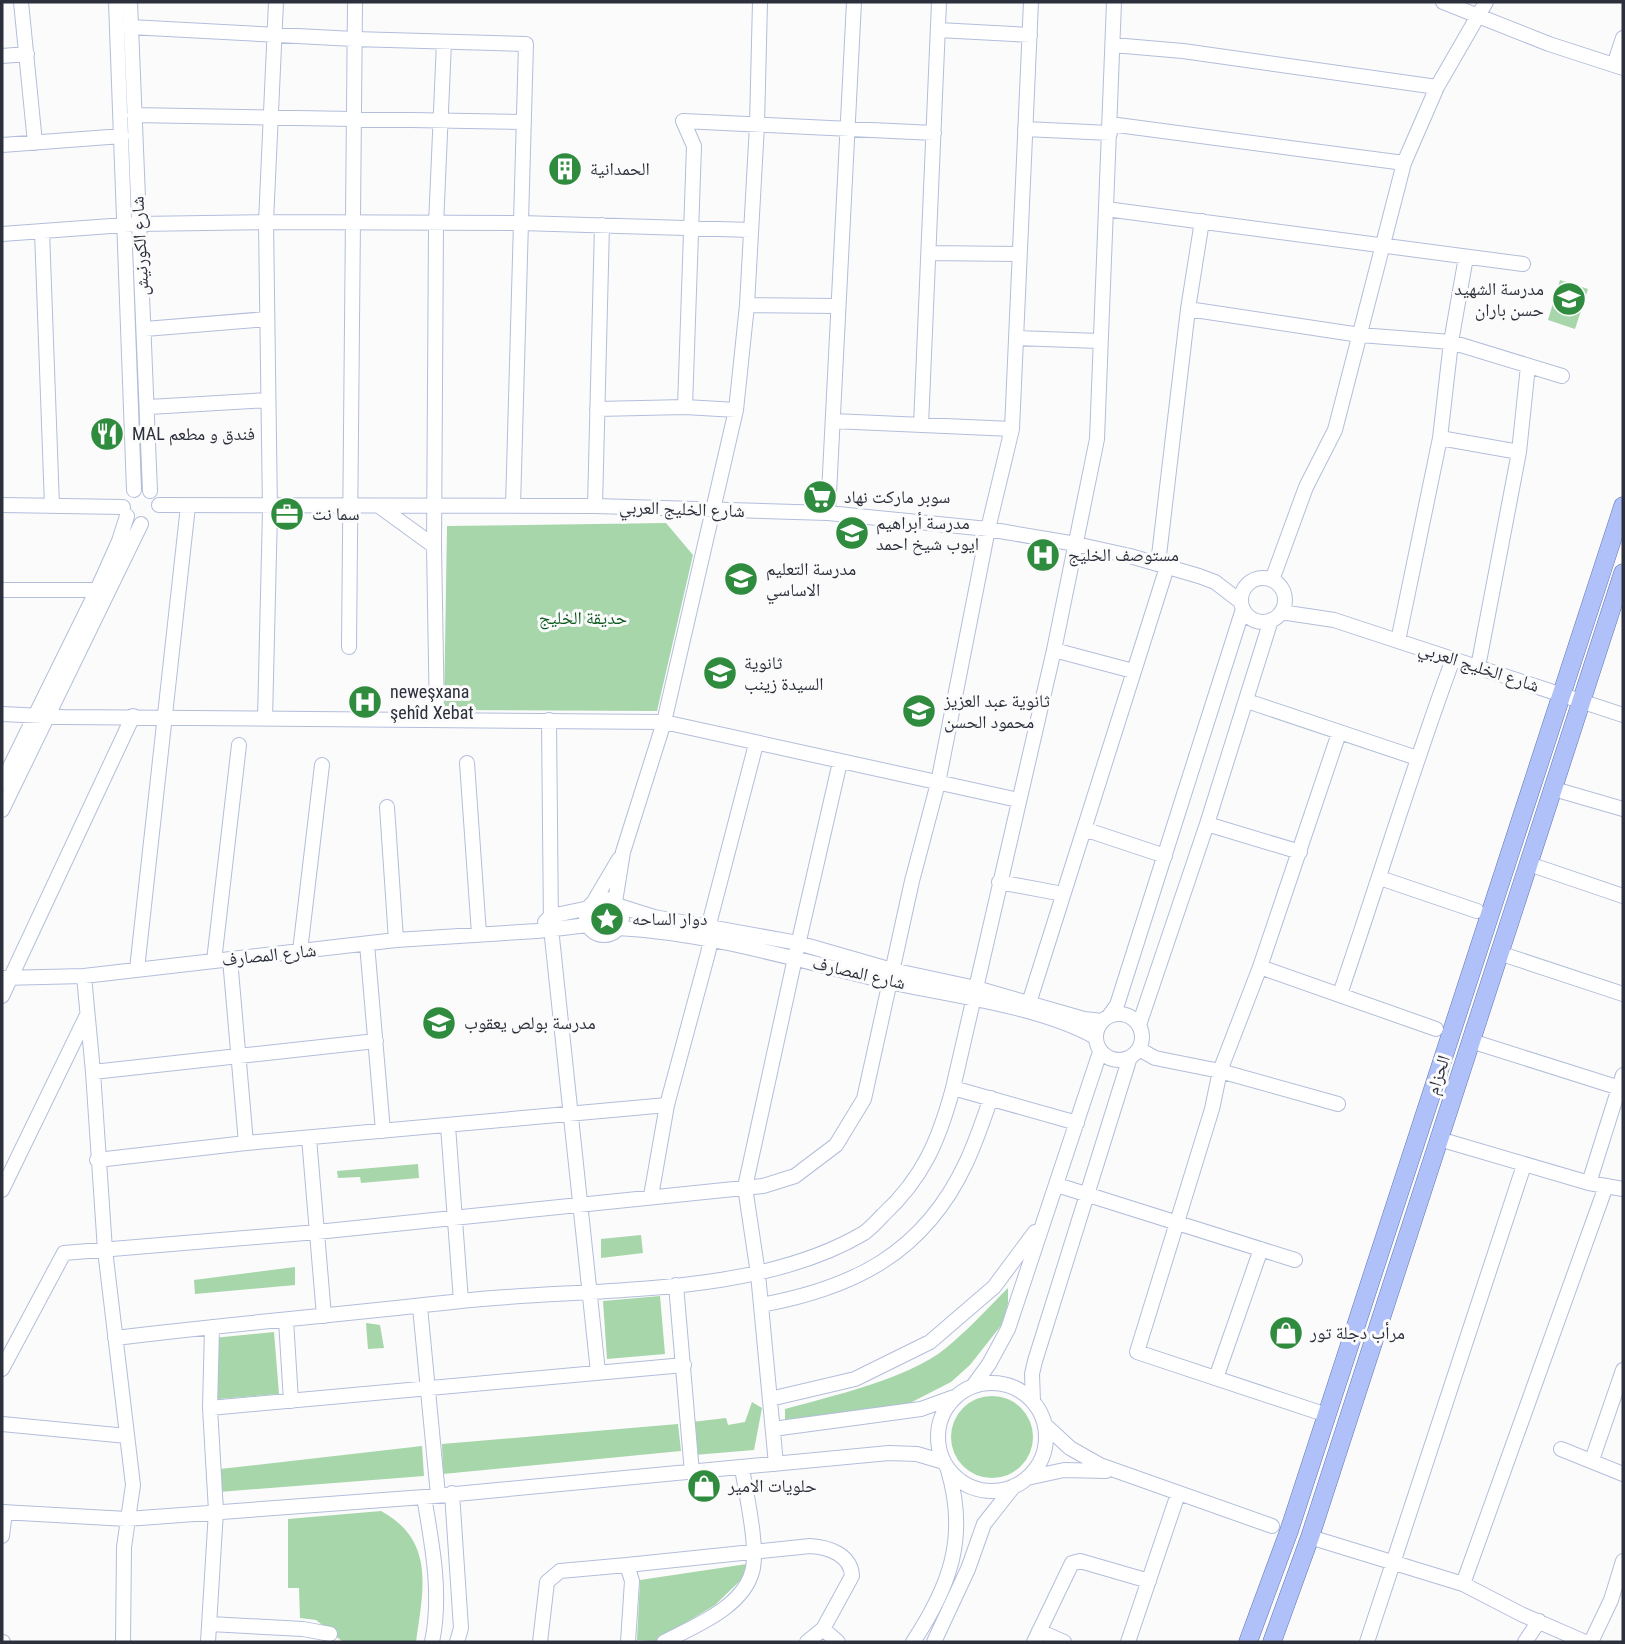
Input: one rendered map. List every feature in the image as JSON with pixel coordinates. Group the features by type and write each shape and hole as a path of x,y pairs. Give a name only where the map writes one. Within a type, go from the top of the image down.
{"main road":[{"name":"الحزام","path":"1248,1642 1268,1591 1327,1415 1623,506"},
{"path":"1272,1642 1310,1537 1623,573"}],"street":[{"path":"21,2 35,143"},
{"name":"شارع الكورنيش","path":"116,2 122,136 145,329 150,491"},
{"name":"شارع الكورنيش","path":"130,2 134,115 131,225 134,489"},
{"path":"265,719 270,506 266,222 276,2"},
{"path":"349,647 355,2"},
{"path":"623,852 591,906 587,919 588,925 602,935 618,928 622,918 617,904 623,852 664,722 736,410 747,305 757,125 760,2"},
{"path":"828,513 854,2"},
{"path":"922,425 939,2"},
{"path":"2,1369 64,1253 317,1232 763,1186 794,1176 835,1145 864,1099 912,881 938,783 1012,429 1031,2"},
{"path":"115,1338 461,1301 676,1285 758,1274 832,1249 866,1231 905,1195 930,1156 944,1122 953,1088 1054,650 1097,439 1114,2"},
{"path":"1443,2 1483,9 1549,44 1619,67 1623,38"},
{"path":"1272,580 1306,487 1335,430 1404,163 1437,88 1483,9"},
{"path":"130,27 354,39 526,44 513,506"},
{"path":"938,30 1030,34"},
{"path":"437,720 434,546 436,225 444,42"},
{"path":"1113,46 1182,51 1437,88"},
{"path":"2,56 27,54"},
{"path":"134,115 524,122"},
{"path":"685,407 694,146 683,121 934,132"},
{"path":"1025,129 1110,128 1404,163"},
{"path":"2,145 122,136"},
{"path":"1106,209 1523,264"},
{"path":"1030,1003 1133,671 1162,565 1188,309 1202,221"},
{"path":"2,234 131,225 266,222 436,225 521,223 751,230"},
{"path":"595,506 602,225"},
{"path":"42,231 52,506"},
{"path":"929,254 1019,254"},
{"path":"1398,641 1440,438 1451,342 1466,257"},
{"path":"747,305 838,306"},
{"path":"1188,309 1360,335 1451,342 1562,376"},
{"path":"145,329 267,319"},
{"path":"1017,338 1099,341"},
{"path":"1478,667 1519,452 1528,366"},
{"path":"149,407 268,400"},
{"path":"597,409 685,407 736,410"},
{"path":"833,421 1012,429"},
{"path":"1440,438 1519,452"},
{"path":"2,505 125,512 134,523 141,524 155,517 159,505 155,494 145,488 134,489 126,496 125,512 119,541 2,810"},
{"name":"شارع الخليج العربي","path":"159,505 595,506 828,513 989,529 1076,544 1199,576 1222,586 1255,620 1276,616 1334,620"},
{"path":"136,969 188,506"},
{"path":"379,506 434,546"},
{"path":"2,783 42,715 141,524"},
{"name":"شارع الخليج العربي","path":"1199,576 1251,582 1258,579 1272,580 1299,603 1334,620 1623,715"},
{"path":"1095,1037 1105,1018 1117,1005 1242,606 1245,587 1251,582"},
{"path":"2,590 97,590"},
{"path":"1272,1526 1118,1472 1070,1448 1045,1425 1033,1401 1032,1374 1134,1053 1142,1037 1139,1025 1247,701 1284,599 1283,592"},
{"path":"1054,650 1133,671"},
{"path":"1340,995 1452,659"},
{"path":"1247,701 1417,758"},
{"path":"2,714 664,722 1018,800"},
{"path":"2,996 6,978 133,716"},
{"path":"549,720 546,925 572,1114 598,1372"},
{"path":"1327,1415 1137,1352 1212,1109 1220,1072 1261,967 1339,733"},
{"path":"651,1196 667,1105 756,744"},
{"path":"214,961 239,745"},
{"path":"776,1464 758,1274 745,1187 840,762"},
{"path":"467,763 479,934"},
{"path":"300,951 322,765"},
{"path":"1554,789 1623,809"},
{"path":"387,807 396,940"},
{"path":"1207,824 1300,852"},
{"path":"1084,829 1164,856"},
{"path":"1529,864 1623,896"},
{"path":"1380,878 1477,911"},
{"path":"999,882 1063,894"},
{"path":"591,906 604,899 710,933 796,951 890,976 1030,1003 1084,1018 1105,1018 1123,1014 1139,1025"},
{"name":"شارع المصارف","path":"546,925 591,906"},
{"name":"شارع المصارف","path":"6,978 84,976 396,940 479,934 546,925 588,925"},
{"path":"618,928 710,933"},
{"path":"367,944 383,1131"},
{"path":"1499,953 1623,994"},
{"path":"230,959 246,1143"},
{"path":"1261,967 1436,1029"},
{"path":"84,976 105,1250 133,1485 124,1547 123,1642"},
{"path":"973,1386 989,1364 1008,1329 1100,1052 1095,1037 1083,1031 974,993"},
{"path":"2,1190 87,1016"},
{"path":"93,1072 376,1041"},
{"path":"1471,1041 1622,1084 1589,1183"},
{"path":"1100,1052 1112,1059 1134,1053 1220,1072 1338,1104"},
{"path":"953,1088 1077,1123"},
{"path":"761,1306 803,1297 850,1280 910,1241 952,1189 971,1152 991,1098"},
{"path":"97,1160 246,1143 667,1105"},
{"path":"448,1126 461,1301"},
{"path":"309,1138 324,1316"},
{"path":"1439,1139 1589,1183 1623,1189"},
{"path":"1367,1642 1524,1165"},
{"path":"1057,1185 1295,1260"},
{"path":"1464,1584 1606,1186"},
{"path":"770,1399 855,1379 930,1342 994,1287 1044,1219"},
{"path":"1216,1378 1261,1249"},
{"path":"676,1285 692,1473"},
{"path":"420,1307 438,1495 461,1628 457,1642"},
{"path":"285,1320 291,1401"},
{"path":"208,1642 216,1511 210,1408 212,1327"},
{"path":"210,1408 684,1365"},
{"path":"1592,1460 1623,1370"},
{"path":"773,1429 921,1409 943,1402 973,1386 989,1383 1005,1384 1033,1401"},
{"path":"913,1642 941,1595 955,1551 957,1510 939,1446 938,1430 943,1414 958,1394"},
{"path":"2,1424 127,1436"},
{"path":"934,1642 968,1569 984,1524 1039,1463 1044,1451 1045,1425"},
{"path":"1561,1449 1623,1474"},
{"path":"2,1536 4,1512 127,1519 692,1473 889,1453 917,1454 946,1465 960,1481 974,1488 999,1491 1064,1470 1098,1469 1118,1472"},
{"path":"664,1642 719,1612 741,1593 752,1572 754,1550 742,1468"},
{"path":"1128,1642 1178,1494"},
{"path":"437,1641 432,1545 438,1495"},
{"path":"1310,1537 1464,1584 1585,1642"},
{"path":"540,1642 547,1582 560,1571 754,1550 822,1546 846,1559 852,1576 823,1629 807,1642"},
{"path":"1064,1642 1036,1637 1072,1563 1080,1561 1149,1581"},
{"path":"1591,1642 1611,1600 1623,1561"},
{"path":"627,1565 632,1581 628,1642"},
{"path":"1525,1642 1539,1621"},
{"path":"210,1624 302,1636 330,1634"},
{"path":"823,1629 838,1642"}],"green space":[{"path":"1560,280 1588,289 1575,329 1548,320"},
{"name":"حديقة الخليج","path":"666,523 693,555 657,711 444,710 447,526"},
{"path":"418,1164 419,1178 361,1183 360,1177 338,1178 337,1171"},
{"path":"641,1235 643,1253 601,1258 601,1239"},
{"path":"295,1267 295,1285 195,1294 194,1280"},
{"path":"1008,1288 1008,1303 1003,1323 970,1365 951,1382 910,1403 785,1423 785,1409 869,1385 930,1359 962,1334"},
{"path":"660,1296 665,1354 607,1359 603,1301"},
{"path":"366,1323 380,1325 384,1348 368,1349"},
{"path":"274,1332 279,1394 218,1399 213,1338"},
{"path":"992,1396 1008,1399 1021,1408 1030,1421 1033,1437 1030,1453 1021,1466 1008,1475 992,1478 976,1475 963,1466 954,1453 951,1437 954,1421 963,1408 976,1399"},
{"path":"752,1402 762,1408 754,1450 694,1455 692,1422 726,1418 728,1425 745,1422"},
{"path":"678,1424 681,1451 443,1474 442,1444"},
{"path":"422,1446 424,1476 219,1492 220,1469"},
{"path":"381,1511 399,1523 411,1537 418,1552 423,1586 416,1642 343,1642 316,1620 300,1618 299,1588 288,1588 288,1519"},
{"path":"747,1564 745,1576 715,1605 655,1641 637,1640 640,1580"}],"place":[{"name":"الحمدانية","path":"565,169"},
{"name":"مدرسة الشهيد حسن باران","path":"1569,299"},
{"name":"MAL فندق و مطعم","path":"107,434"},
{"name":"سوبر ماركت نهاد","path":"820,497"},
{"name":"سما نت","path":"287,514"},
{"name":"مدرسة أبراهيم ايوب شيخ احمد","path":"852,533"},
{"name":"مستوصف الخليج","path":"1043,555"},
{"name":"مدرسة التعليم الاساسي","path":"741,579"},
{"name":"ثانوية السيدة زينب","path":"720,673"},
{"name":"neweşxana şehîd Xebat","path":"365,702"},
{"name":"ثانوية عبد العزيز محمود الحسن","path":"919,711"},
{"name":"دوار الساحه","path":"607,919"},
{"name":"مدرسة بولص يعقوب","path":"439,1023"},
{"name":"مرأب دجلة تور","path":"1286,1333"},
{"name":"حلويات الامير","path":"704,1486"}]}
